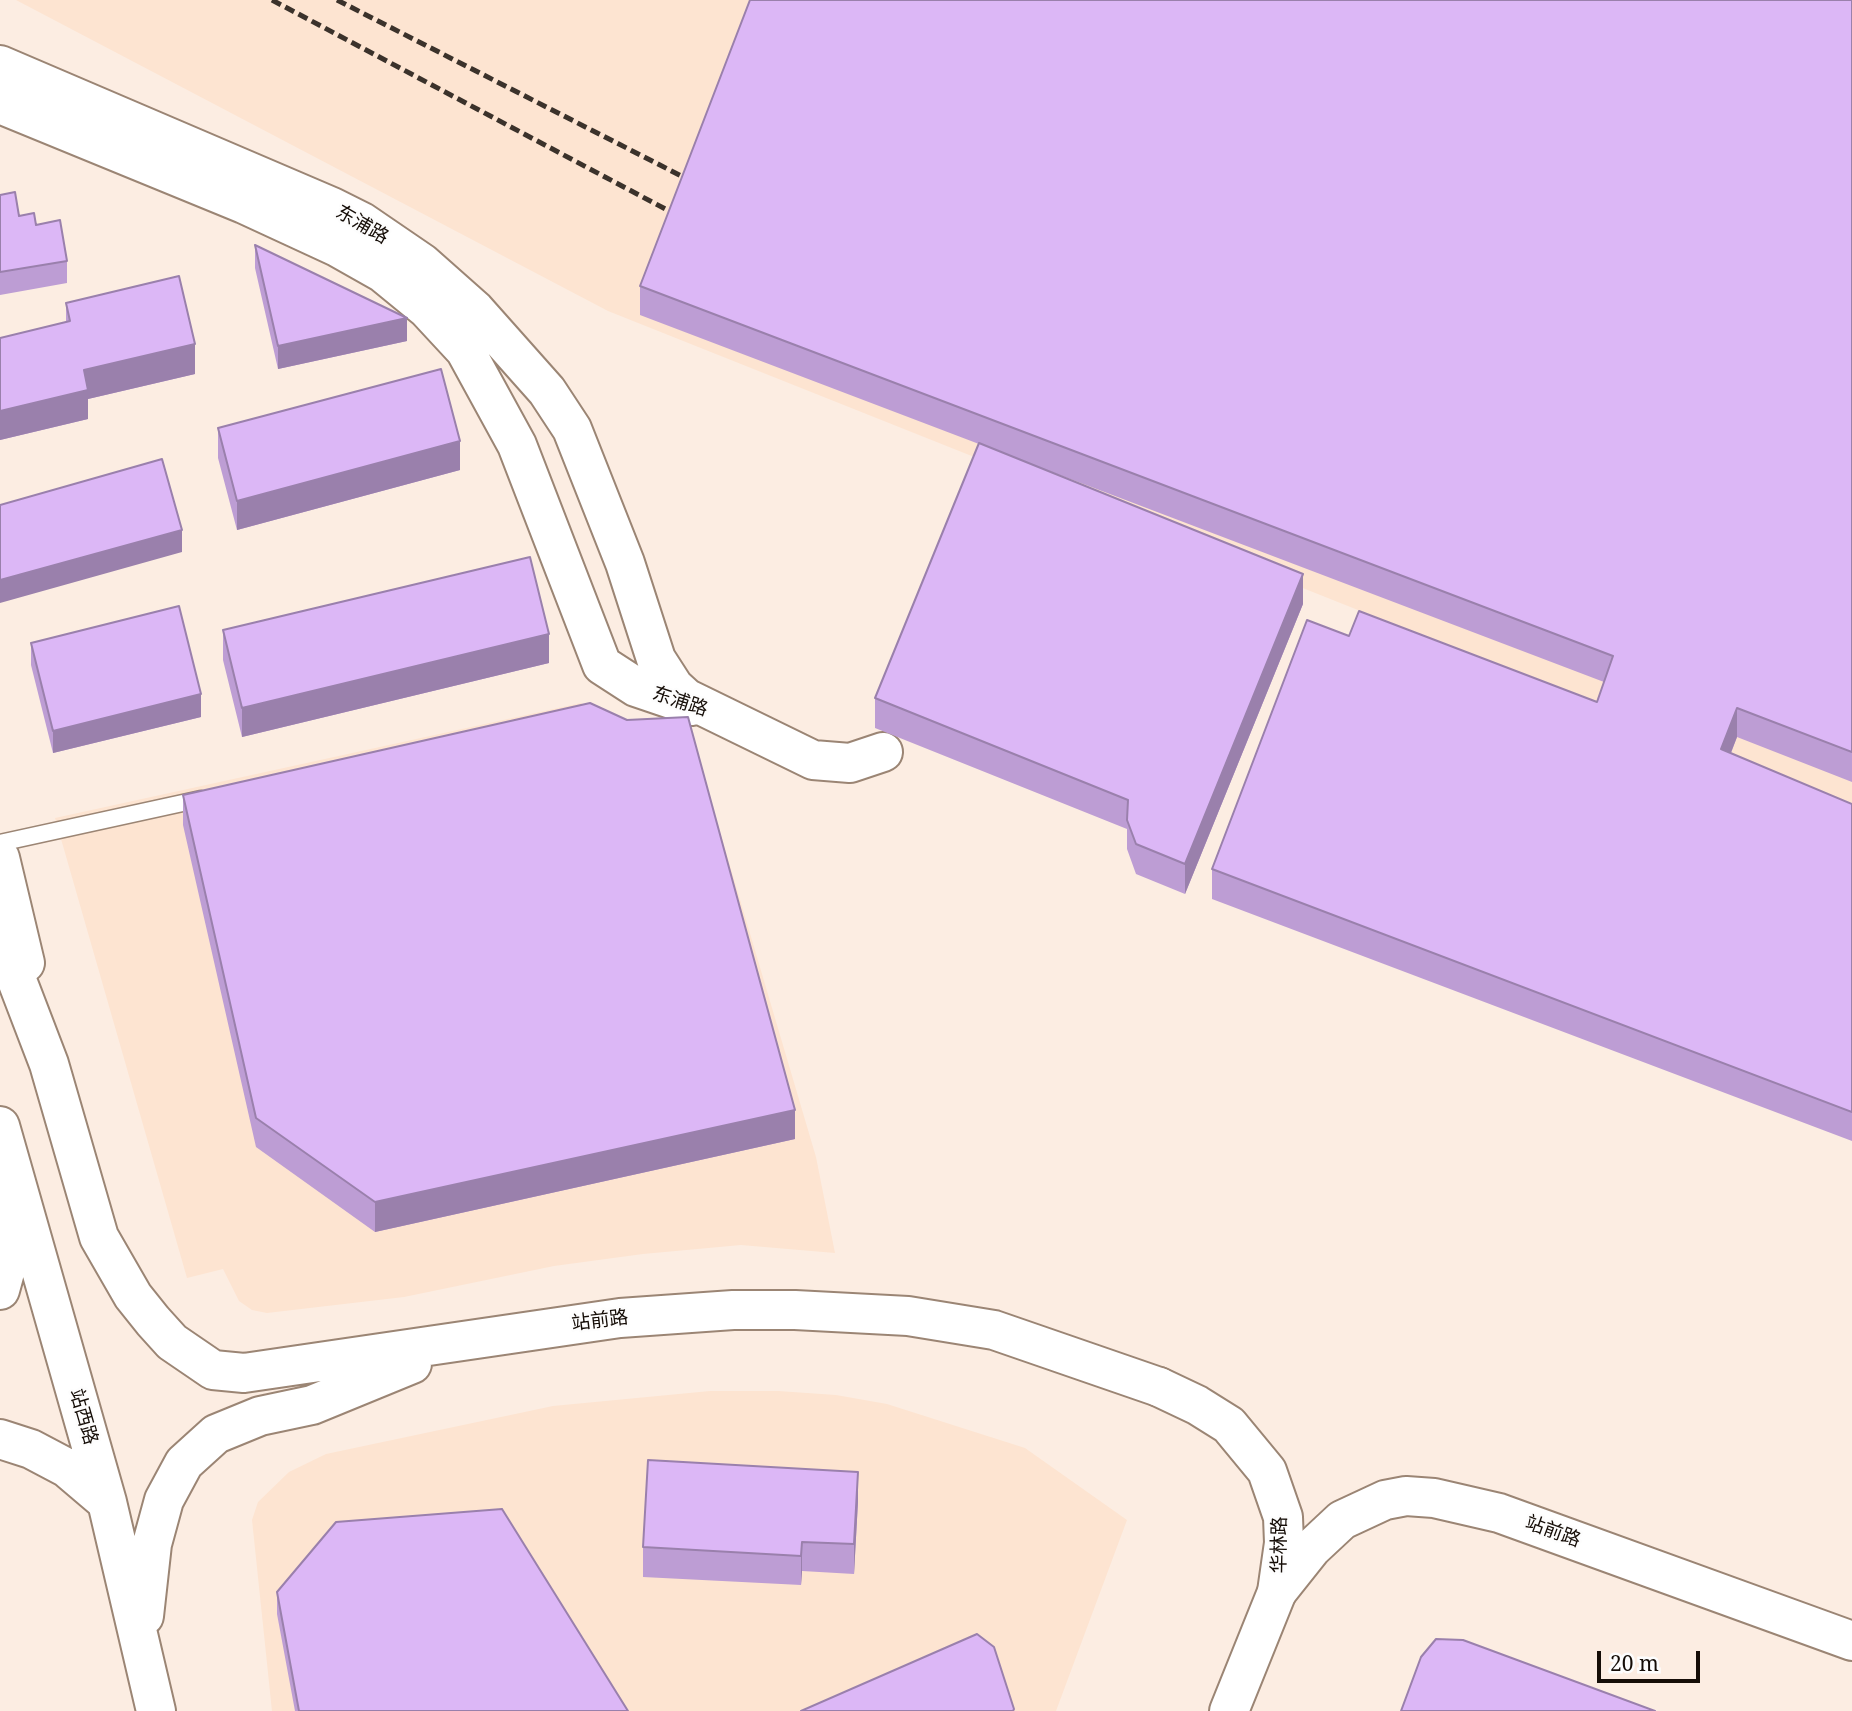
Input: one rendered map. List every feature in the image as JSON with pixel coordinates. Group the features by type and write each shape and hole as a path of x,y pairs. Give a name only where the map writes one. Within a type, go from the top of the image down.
{"main road":[{"name":"东浦路","path":"0,65 332,206 388,240 447,284 547,391 572,429 625,563 656,659 668,680 686,698 731,718"},
{"name":"东浦路","path":"0,104 244,204 337,247 383,274 413,297 466,350 495,401 533,485 602,665 636,687 731,718"},
{"path":"731,718 813,760 850,763 883,752"},
{"path":"0,858 49,1064"},
{"path":"0,936 49,1064"},
{"name":"站前路","path":"49,1064 99,1237 133,1296 153,1321 172,1342 213,1370 244,1373 571,1324 686,1312 795,1310 908,1316 953,1322 1017,1336 1159,1387"},
{"name":"站西路","path":"0,1126 107,1502 156,1711"},
{"path":"0,1290 8,1261 14,1171"},
{"path":"140,1648 152,1544 164,1500 184,1463 216,1434 260,1416 313,1405 472,1339"},
{"name":"华林路","path":"1159,1387 1197,1405 1229,1425 1267,1471 1283,1517 1284,1543 1277,1592 1229,1711"},
{"path":"0,1439 31,1449 67,1468 107,1502"},
{"name":"站前路","path":"1277,1592 1312,1548 1342,1520 1385,1500 1406,1496 1434,1498 1499,1513 1852,1641"}],"lane":[{"path":"0,843 214,796"}],"shaded area":[{"path":"16,0 1852,0 1852,807 608,311"},
{"path":"581,703 605,719 623,723 687,720 816,1157 835,1253 741,1245 643,1254 554,1266 404,1297 267,1313 252,1310 239,1301 223,1269 187,1278 55,818"},
{"path":"710,1391 778,1391 836,1395 887,1404 1025,1448 1127,1520 1056,1711 272,1711 252,1520 258,1502 289,1472 326,1454 553,1406"}],"building":[{"path":"750,0 1852,0 1852,752 1737,708 1721,749 1852,804 1852,1112 1212,869 1307,620 1349,636 1359,611 1597,702 1613,656 640,286"},
{"path":"15,192 19,216 34,213 36,225 60,220 67,261 0,272 0,195"},
{"path":"255,245 407,318 278,346"},
{"path":"179,276 195,344 84,370 88,390 0,411 0,338 70,321 66,303"},
{"path":"441,369 460,441 237,501 218,428"},
{"path":"979,443 1303,574 1185,864 1136,844 1127,820 1128,800 875,698"},
{"path":"162,459 182,530 0,580 0,505"},
{"path":"530,557 549,634 242,708 223,630"},
{"path":"179,606 201,694 53,731 31,643"},
{"path":"590,703 627,720 688,717 795,1110 375,1202 256,1118 183,795"},
{"path":"648,1460 858,1472 854,1544 802,1542 801,1556 643,1547"},
{"path":"502,1509 628,1711 299,1711 277,1592 336,1522"},
{"path":"977,1634 994,1647 1013,1711 801,1711"},
{"path":"1436,1639 1463,1640 1655,1711 1401,1711 1421,1657"}],"railway":[{"path":"272,0 686,220"},
{"path":"337,0 699,185"}]}
